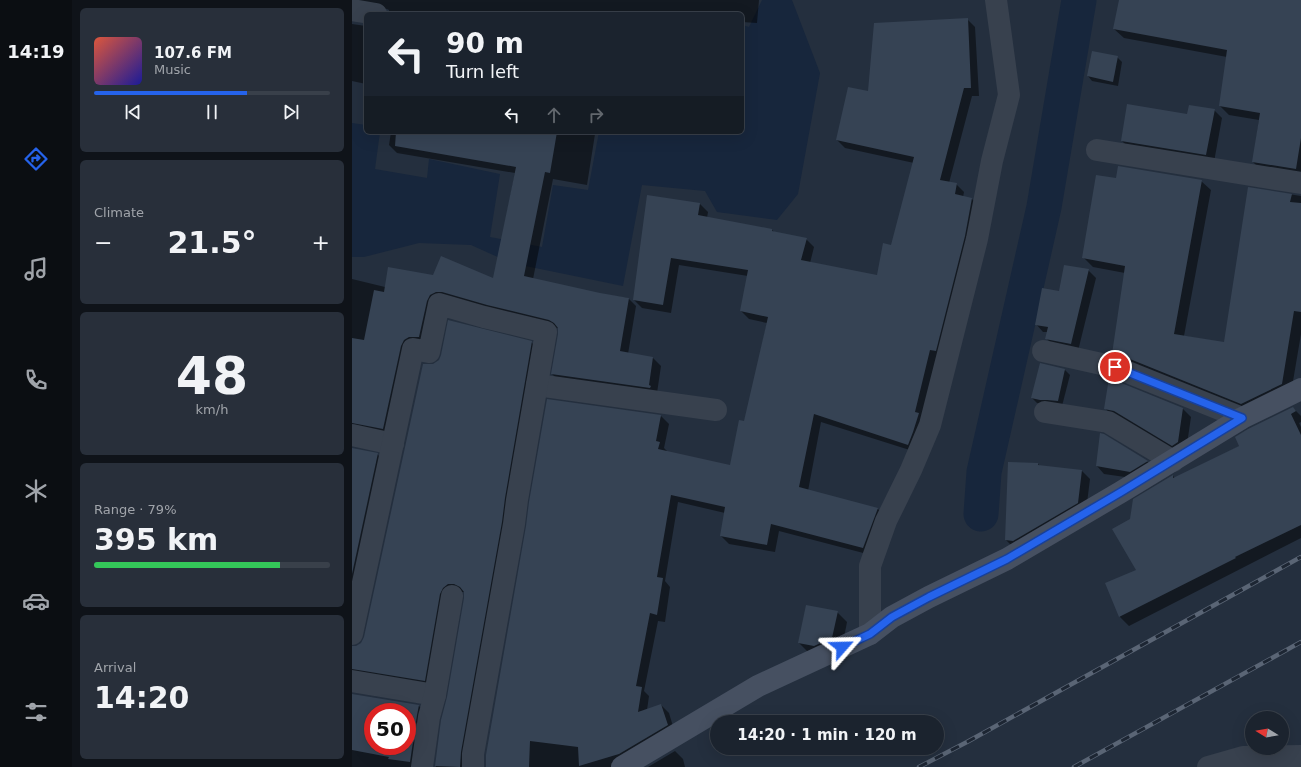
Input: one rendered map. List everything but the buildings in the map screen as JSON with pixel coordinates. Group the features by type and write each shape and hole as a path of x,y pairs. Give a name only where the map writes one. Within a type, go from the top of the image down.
{"main road":[{"path":"622,767 758,686 870,634 892,617 1007,559 1173,461 1242,418 1301,389"}],"street":[{"path":"870,634 870,566 886,521 911,470 930,426 977,239 992,161 1009,95 996,0"},
{"path":"352,10 364,12"},
{"path":"1097,150 1301,183"},
{"path":"352,634 413,349 429,352 439,304 546,332 513,531 473,754 473,767"},
{"path":"1043,351 1115,367 1242,418"},
{"path":"537,385 716,410"},
{"path":"1045,412 1108,422 1173,461"},
{"path":"352,435 393,444"},
{"path":"422,767 429,718 435,695 452,596"},
{"path":"352,681 435,695"},
{"path":"1208,767 1243,757 1301,756"}],"water":[{"path":"762,0 792,0 820,73 798,194 777,220 717,212 705,191 642,185 623,286 511,263 471,245 419,243 364,257 352,257 352,123 364,125 364,134 380,134 375,169 427,178 429,159 500,174 490,237 542,247 553,185 588,190 599,134 744,134 744,26 749,27"}],"waterway":[{"path":"981,514 984,472 1044,207 1079,0"}],"railway":[{"path":"919,767 967,742 1301,557"},
{"path":"1074,767 1301,642"}],"route":[{"path":"842,647 870,634 892,617 929,597 1007,559 1121,492 1242,418 1115,367"}]}
